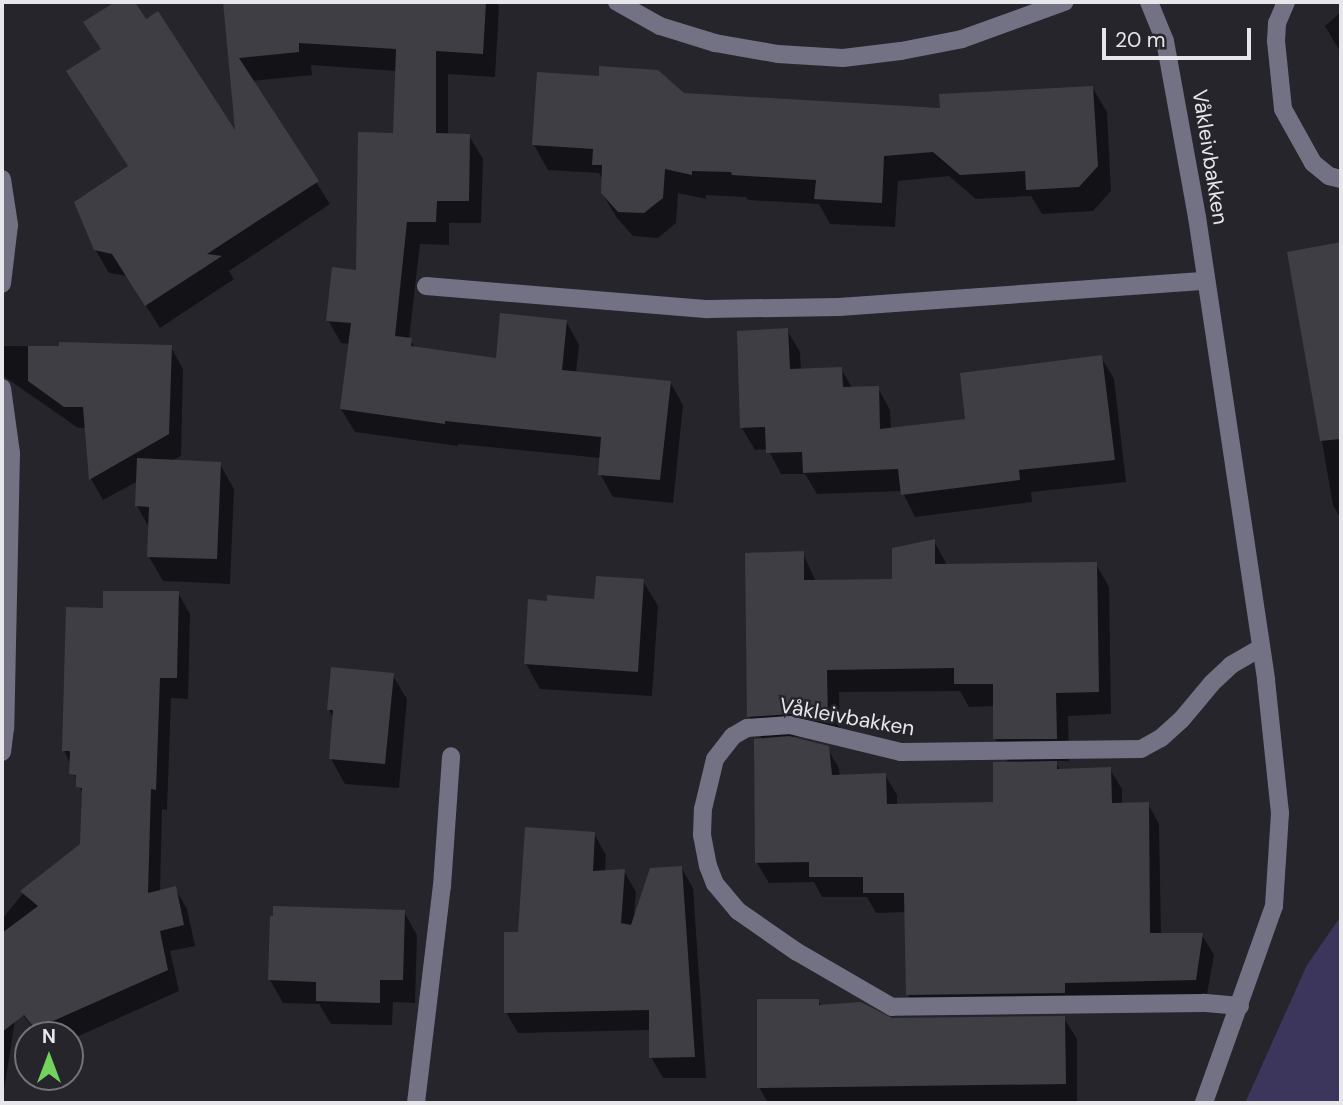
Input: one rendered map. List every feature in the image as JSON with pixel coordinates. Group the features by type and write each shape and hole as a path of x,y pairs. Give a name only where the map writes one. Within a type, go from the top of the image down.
{"street":[{"path":"617,2 660,26 715,43 778,54 843,58 901,51 962,39 1064,2"},
{"name":"Våkleivbakken","path":"1149,2 1166,41 1177,92 1261,648 1280,813 1274,906 1204,1103"},
{"path":"1286,2 1277,23 1276,41 1283,109 1313,163 1329,176 1341,179"},
{"path":"2,179 9,225 2,284"},
{"path":"426,286 708,309 839,307 1206,281"},
{"path":"2,388 11,453 6,543 5,728 2,752"},
{"name":"Våkleivbakken","path":"1240,1006 1203,1003 891,1007 797,952 738,911 715,884 708,866 702,835 703,809 715,759 733,736 747,727 790,725 901,752 1141,749 1161,737 1182,719 1231,665 1261,648"},
{"path":"416,1103 442,886 451,756"}],"shaded area":[{"path":"1341,916 1341,1103 1245,1103 1307,965"}],"building":[{"path":"115,2 135,2 146,19 158,11 235,130 223,2 486,2 483,54 436,51 436,133 470,134 469,201 437,201 436,222 407,222 395,336 412,338 411,346 496,358 500,313 567,320 562,370 671,381 660,480 598,475 601,437 445,421 445,424 340,409 351,323 326,321 332,267 356,270 358,132 393,133 396,49 299,43 299,52 239,58 319,181 207,254 222,256 145,306 112,254 94,250 74,202 128,166 66,71 101,49 83,22"},
{"path":"599,66 658,70 684,93 940,108 939,94 1093,86 1098,166 1079,187 1026,190 1025,171 960,175 933,152 884,156 882,203 814,199 816,180 732,175 731,172 692,171 692,175 665,169 663,198 644,213 618,212 601,193 602,165 592,165 593,149 532,145 537,72 599,76"},
{"path":"1341,242 1341,439 1320,441 1287,252"},
{"path":"788,328 790,369 842,367 843,387 879,386 880,429 965,419 960,373 1102,355 1115,460 1019,470 1020,480 901,495 898,469 803,473 802,452 766,453 765,427 740,428 737,331"},
{"path":"59,342 172,345 169,434 89,480 83,407 64,407 28,381 28,346 59,346"},
{"path":"137,458 221,462 217,559 147,557 149,507 135,506"},
{"path":"935,539 935,564 1097,562 1099,692 1056,693 1057,739 993,739 993,684 954,684 954,668 827,670 828,723 790,714 747,717 745,553 804,551 804,580 892,579 892,548"},
{"path":"596,576 644,579 638,672 524,664 528,599 547,601 547,595 594,599"},
{"path":"103,591 179,591 177,678 160,678 156,790 151,789 148,893 176,886 184,925 160,931 168,970 53,1021 29,1021 24,1015 2,1032 2,933 38,906 20,891 80,844 82,788 76,787 76,775 69,774 70,751 62,751 66,607 103,608"},
{"path":"331,667 394,673 385,764 329,759 333,710 327,710"},
{"path":"789,736 829,746 832,775 886,773 887,804 993,802 993,762 1057,761 1057,769 1111,767 1112,803 1149,802 1150,933 1203,933 1196,980 1065,983 1065,993 906,995 904,893 863,893 863,877 809,877 809,862 755,863 754,739"},
{"path":"525,827 595,832 593,871 625,869 621,923 631,925 650,868 682,866 695,1057 649,1058 649,1010 504,1013 504,932 518,932"},
{"path":"273,906 405,910 403,980 380,980 380,1003 316,1001 316,982 268,980 270,916 273,916"},
{"path":"757,999 819,999 819,1005 861,1002 892,1018 1065,1016 1066,1084 757,1088"}]}
